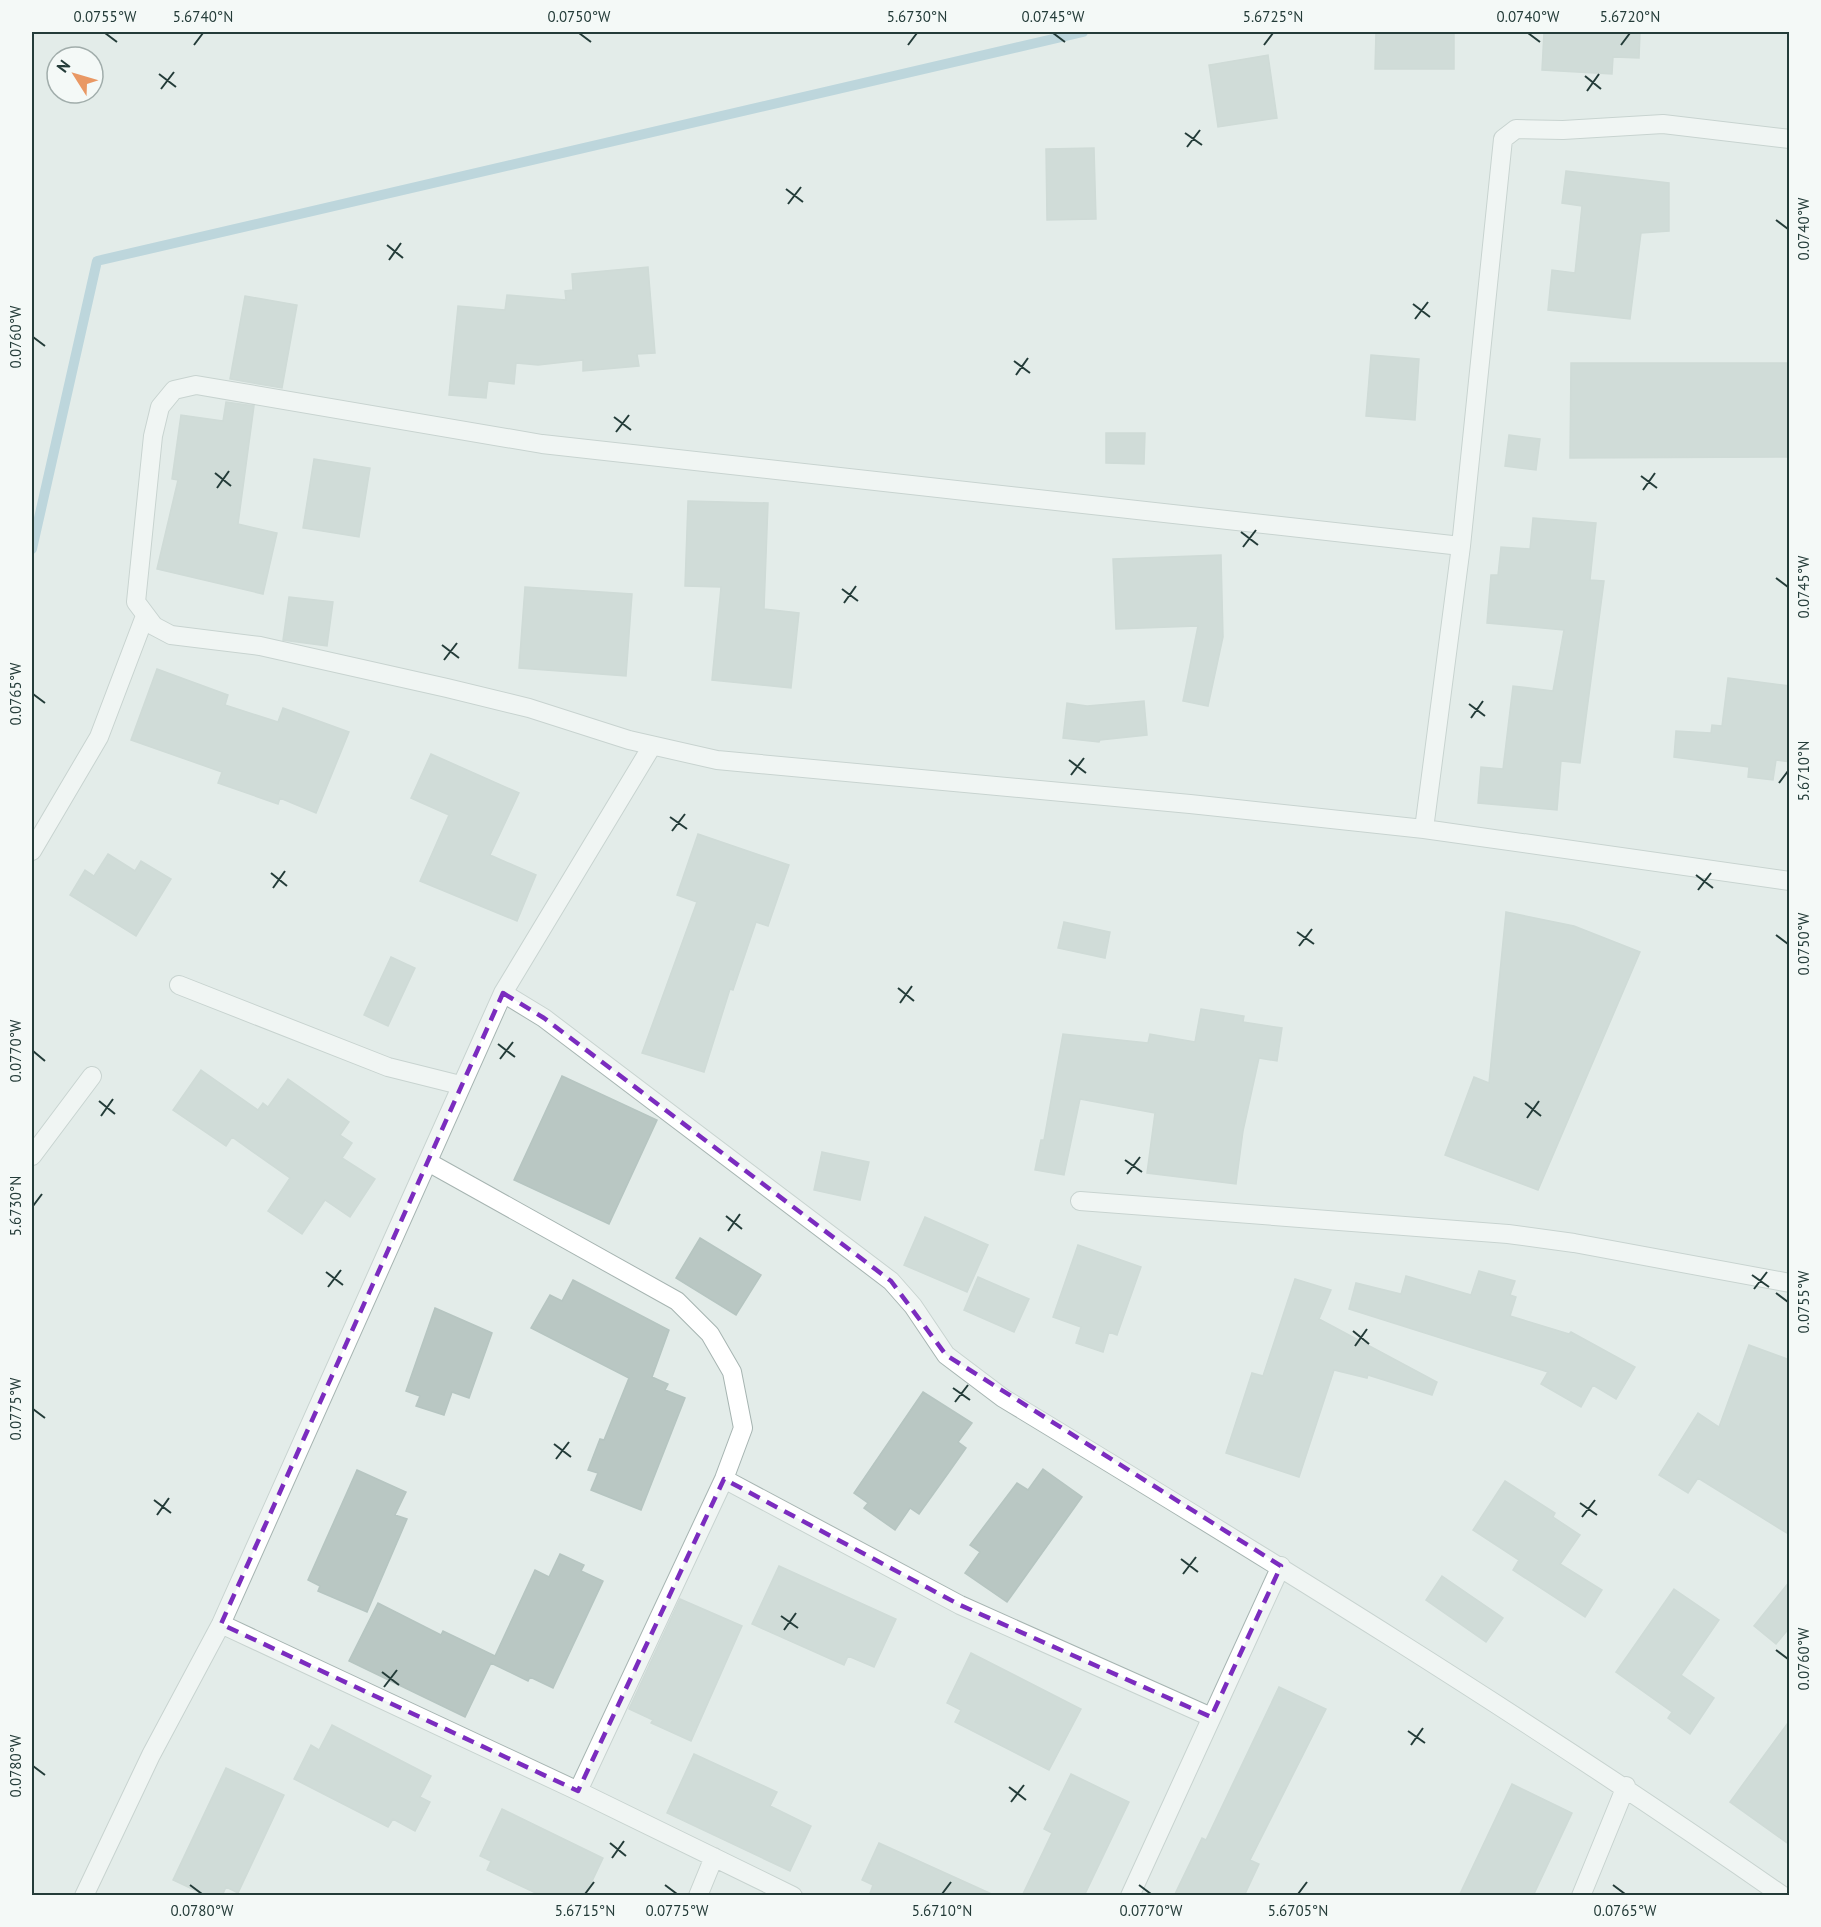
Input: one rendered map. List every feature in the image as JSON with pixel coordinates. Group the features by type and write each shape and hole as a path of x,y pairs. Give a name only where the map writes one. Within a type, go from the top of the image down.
{"street":[{"path":"1424,829 1461,546 1503,139 1516,129 1563,130 1663,124 1790,139"},
{"path":"1461,546 542,444 196,385 174,390 160,407 153,436 136,582 136,602 154,626 171,635 260,646 530,708 652,746 750,764 1179,803 1424,829 1790,881"},
{"path":"32,850 99,737 145,616"},
{"path":"84,1896 151,1755 221,1624 503,993 652,746"},
{"path":"179,985 388,1067 460,1085"},
{"path":"503,993 544,1018 891,1281 913,1306 946,1355 963,1370 1013,1404 1281,1566 1626,1786 1783,1896"},
{"path":"32,1156 92,1076"},
{"path":"428,1162 677,1301 710,1334 732,1372 743,1428 724,1479 578,1791"},
{"path":"1080,1202 1508,1234 1574,1243 1790,1283"},
{"path":"724,1479 960,1605 1211,1717"},
{"path":"1130,1896 1281,1566"},
{"path":"221,1624 578,1791 793,1896"},
{"path":"1581,1896 1626,1786"},
{"path":"698,1896 714,1857"}],"highlighted area":[{"path":"503,993 544,1018 891,1281 946,1355 1281,1566 1211,1717 960,1605 724,1479 578,1791 221,1624"}],"building":[{"path":"1376,32 1454,32 1454,69 1375,69"},
{"path":"1544,32 1640,32 1639,58 1613,57 1612,74 1542,70"},
{"path":"1268,55 1277,118 1218,127 1209,65"},
{"path":"1094,148 1096,219 1047,220 1046,149"},
{"path":"1566,171 1669,183 1669,231 1641,233 1630,319 1548,310 1552,270 1575,273 1582,206 1562,203"},
{"path":"648,267 655,353 637,354 639,366 583,371 583,360 538,365 516,363 514,384 488,381 486,398 449,395 458,306 505,310 507,295 566,300 565,291 573,290 572,274"},
{"path":"245,296 297,305 282,388 230,379"},
{"path":"1371,355 1419,359 1415,420 1366,416"},
{"path":"1571,363 1790,363 1790,457 1570,458"},
{"path":"226,402 254,406 238,524 277,533 263,594 157,569 178,480 172,479 181,415 223,421"},
{"path":"1106,433 1145,433 1144,464 1106,463"},
{"path":"1509,435 1540,439 1536,470 1505,466"},
{"path":"314,459 370,468 359,537 303,528"},
{"path":"688,501 768,503 764,609 799,613 791,688 712,680 721,587 685,586"},
{"path":"1533,518 1596,523 1590,580 1604,581 1580,763 1561,761 1557,810 1478,803 1481,767 1503,769 1513,686 1553,691 1564,630 1487,623 1491,575 1498,575 1501,547 1530,549"},
{"path":"1221,555 1223,637 1208,706 1183,701 1198,626 1116,629 1113,559"},
{"path":"525,587 632,594 626,676 519,668"},
{"path":"289,597 333,602 327,646 283,640"},
{"path":"157,669 228,695 225,705 278,722 283,708 349,732 316,813 280,798 278,804 218,783 222,772 131,740"},
{"path":"1728,678 1790,686 1790,762 1776,760 1773,780 1748,777 1749,767 1674,757 1676,731 1711,733 1712,725 1722,726"},
{"path":"1144,701 1147,735 1100,740 1099,742 1063,738 1067,703 1087,706"},
{"path":"431,754 519,793 490,855 536,875 517,921 420,881 449,815 411,798"},
{"path":"698,834 789,865 768,926 756,922 733,990 730,989 704,1072 642,1053 697,902 677,895"},
{"path":"108,854 135,871 141,861 171,879 136,936 70,895 85,870 94,876"},
{"path":"1506,912 1574,926 1640,952 1538,1190 1445,1155 1474,1077 1489,1083"},
{"path":"1064,922 1110,932 1105,958 1058,948"},
{"path":"391,957 415,968 388,1026 364,1015"},
{"path":"1201,1009 1244,1016 1243,1022 1282,1028 1277,1061 1259,1058 1243,1131 1236,1184 1147,1173 1155,1113 1080,1099 1064,1175 1035,1170 1041,1140 1044,1140 1063,1034 1148,1043 1150,1034 1195,1042"},
{"path":"201,1070 258,1110 263,1103 268,1107 288,1079 349,1122 340,1135 352,1143 342,1158 375,1179 350,1217 325,1200 302,1234 268,1211 290,1178 232,1137 226,1146 173,1110"},
{"path":"562,1076 657,1120 609,1224 514,1180"},
{"path":"822,1152 869,1162 860,1200 814,1190"},
{"path":"925,1217 988,1245 967,1292 904,1265"},
{"path":"700,1238 761,1275 736,1315 676,1278"},
{"path":"1078,1245 1141,1267 1117,1335 1109,1332 1103,1352 1076,1343 1081,1327 1053,1317"},
{"path":"1479,1271 1515,1281 1510,1295 1516,1297 1510,1316 1569,1334 1571,1332 1635,1367 1616,1399 1593,1385 1581,1407 1541,1384 1548,1372 1349,1309 1356,1283 1401,1294 1406,1276 1471,1295"},
{"path":"978,1277 1029,1299 1014,1332 964,1310"},
{"path":"1295,1279 1331,1290 1319,1319 1437,1382 1432,1395 1368,1375 1367,1378 1334,1370 1299,1477 1226,1453 1252,1373 1263,1376"},
{"path":"573,1280 669,1330 652,1377 668,1384 665,1390 685,1398 641,1510 591,1490 598,1473 588,1470 600,1439 604,1440 629,1378 531,1328 550,1295 562,1301"},
{"path":"435,1308 492,1333 469,1398 452,1392 444,1415 416,1406 420,1396 406,1391"},
{"path":"1749,1345 1790,1360 1790,1535 1698,1478 1688,1493 1659,1475 1698,1413 1719,1427"},
{"path":"923,1392 972,1423 958,1442 966,1448 919,1514 910,1508 895,1530 864,1508 868,1503 854,1493"},
{"path":"1043,1469 1082,1497 1007,1602 965,1573 980,1552 970,1545 1017,1483 1028,1490"},
{"path":"357,1470 406,1492 395,1515 407,1519 367,1612 318,1591 320,1586 308,1580"},
{"path":"1505,1481 1555,1513 1553,1517 1580,1535 1560,1564 1602,1590 1585,1617 1513,1570 1519,1560 1473,1530"},
{"path":"560,1554 584,1565 581,1571 603,1581 553,1688 530,1677 528,1681 491,1663 465,1717 349,1661 378,1603 441,1635 443,1631 495,1656 535,1570 549,1577"},
{"path":"779,1566 896,1619 874,1667 848,1656 844,1665 752,1624"},
{"path":"1442,1576 1503,1618 1486,1642 1426,1600"},
{"path":"1790,1581 1790,1627 1776,1644 1754,1626"},
{"path":"1674,1589 1719,1620 1681,1675 1714,1698 1690,1734 1668,1718 1672,1712 1616,1672"},
{"path":"680,1599 742,1626 691,1741 651,1723 653,1720 629,1709"},
{"path":"971,1653 1081,1709 1049,1770 955,1722 961,1710 947,1703"},
{"path":"1279,1687 1326,1709 1250,1860 1259,1864 1244,1896 1174,1896 1202,1838 1206,1840"},
{"path":"1790,1720 1790,1845 1730,1802"},
{"path":"332,1725 431,1776 420,1797 430,1802 415,1831 393,1819 388,1827 294,1779 311,1745 319,1750"},
{"path":"694,1754 777,1792 770,1806 811,1826 790,1871 667,1813"},
{"path":"226,1768 284,1795 238,1893 226,1887 222,1896 207,1896 173,1880"},
{"path":"1071,1774 1129,1802 1084,1896 1022,1896 1052,1833 1044,1829"},
{"path":"1512,1784 1572,1813 1533,1896 1459,1896"},
{"path":"502,1809 603,1858 585,1896 542,1896 487,1870 491,1861 480,1856"},
{"path":"879,1843 996,1896 869,1896 873,1885 862,1880"}],"waterway":[{"path":"32,549 97,261 1083,32"}]}
